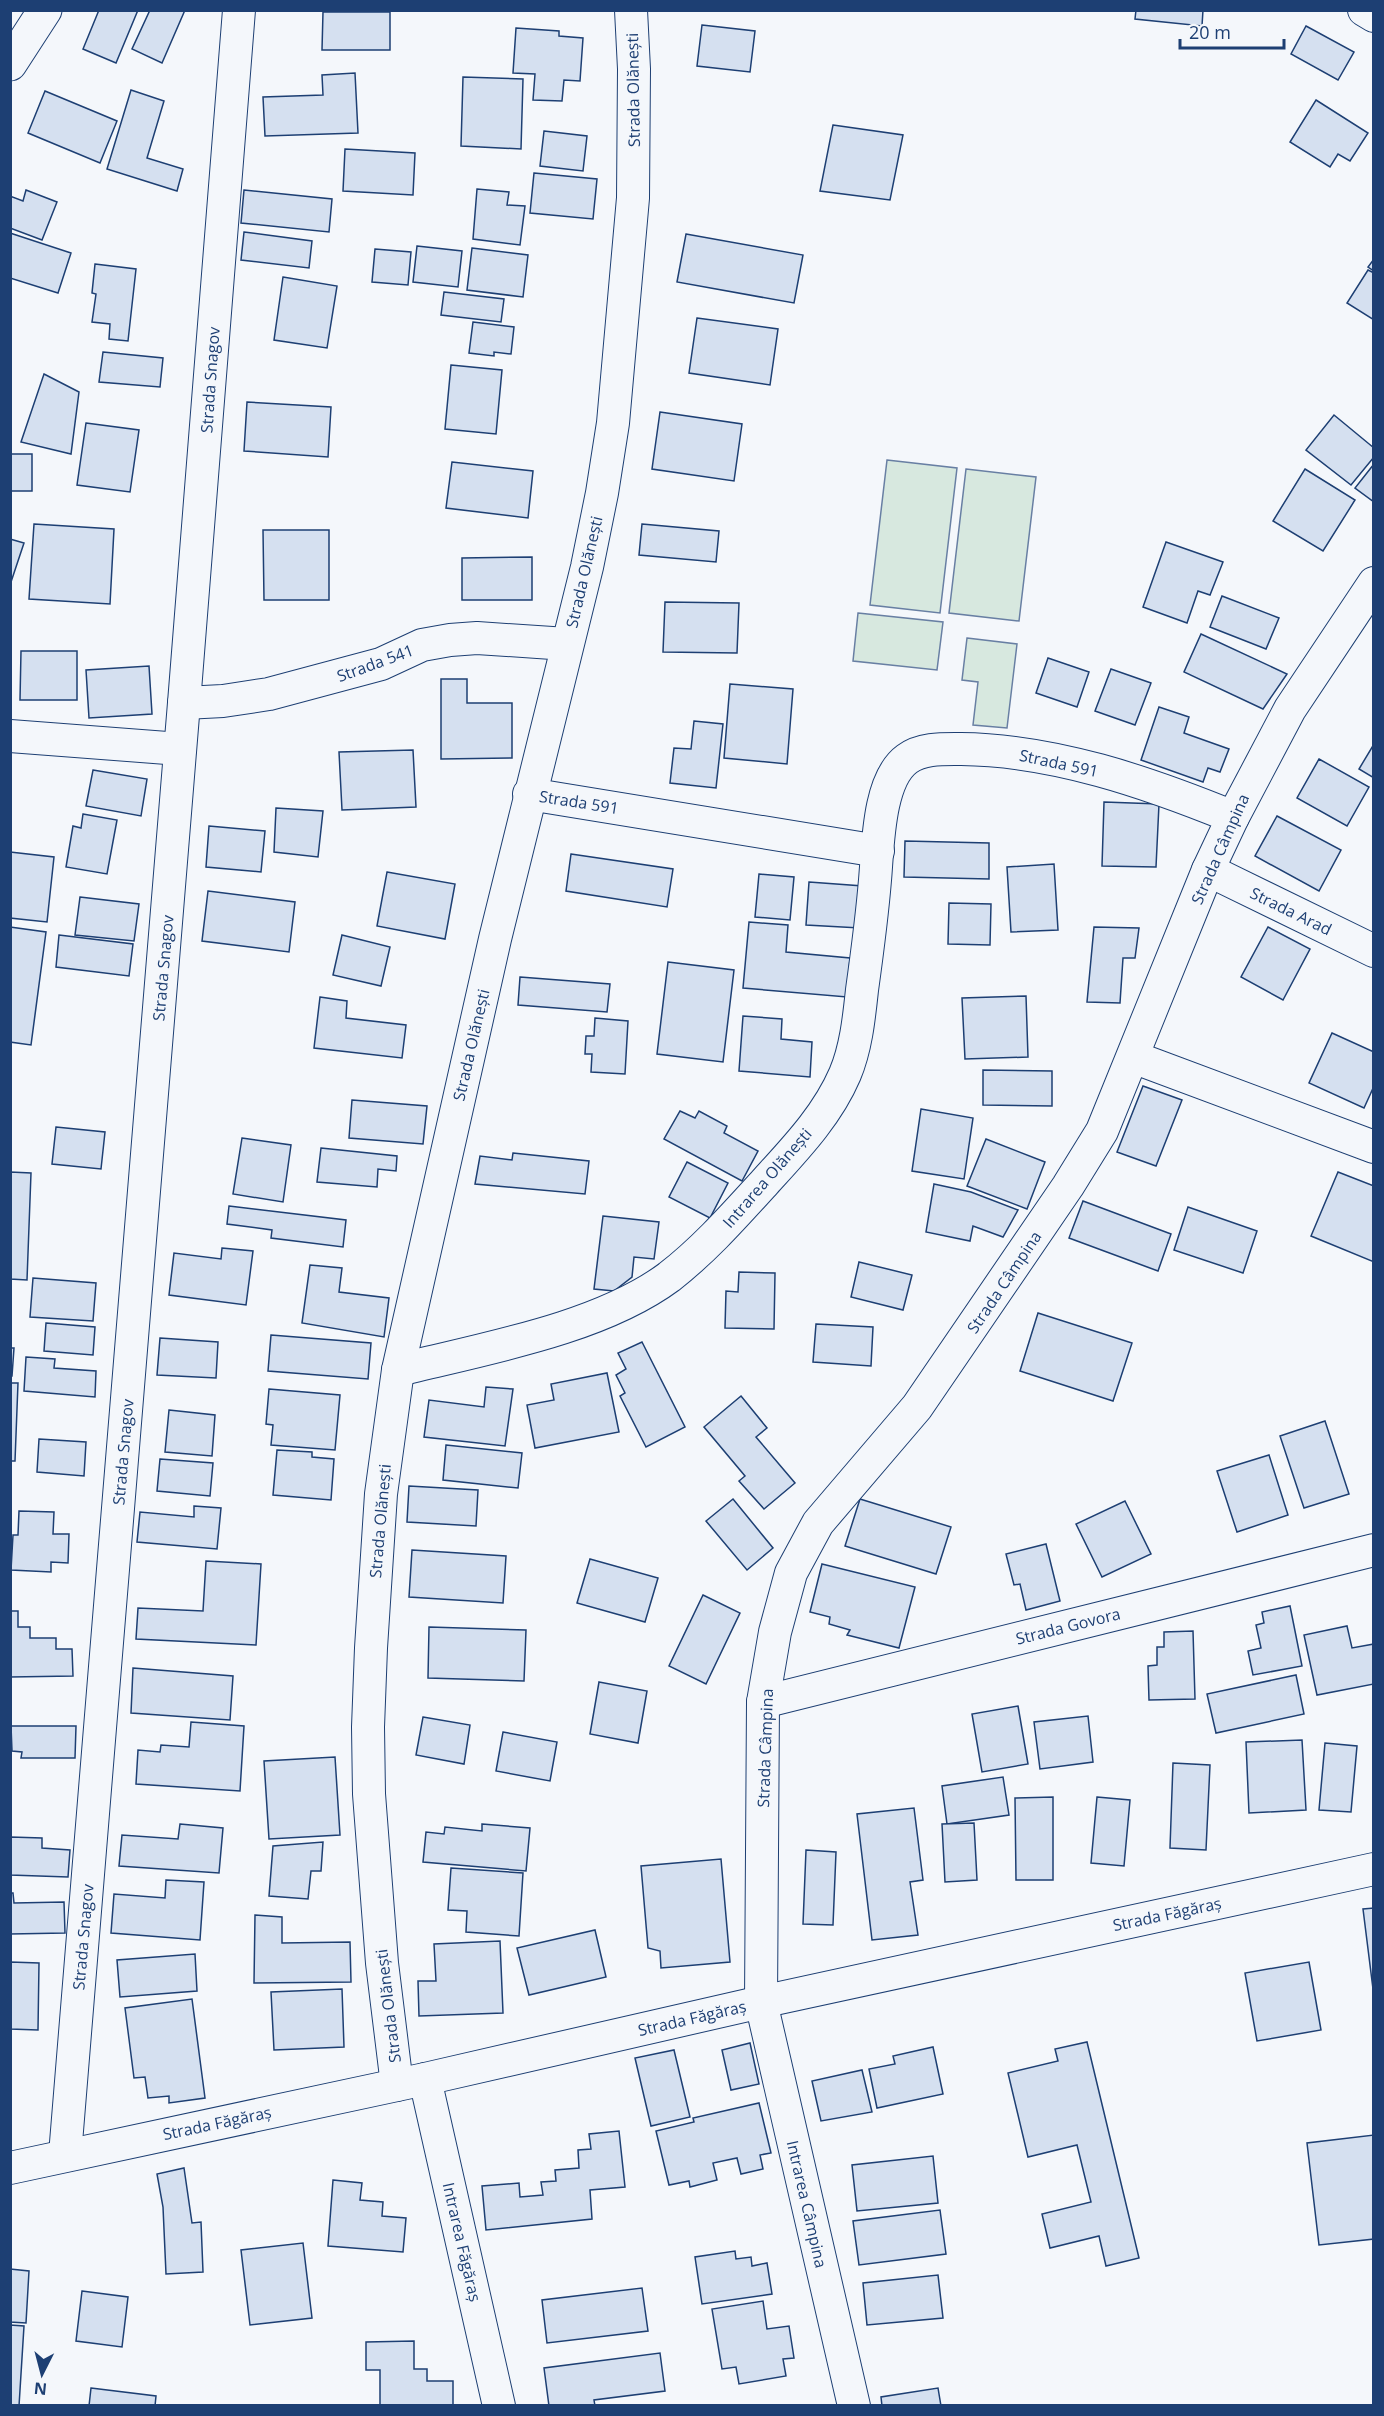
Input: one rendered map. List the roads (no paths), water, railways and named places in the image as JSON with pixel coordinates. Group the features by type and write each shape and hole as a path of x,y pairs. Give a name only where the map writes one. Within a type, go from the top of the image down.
{"main road":[{"path":"10,64 45,10"}],"street":[{"name":"Strada Snagov","path":"65,2155 239,10"},
{"name":"Strada Olănești","path":"411,2082 390,2031 374,1872 368,1727 381,1494 398,1370 529,794 600,503 614,412 633,198 634,69 631,10"},
{"path":"1364,10 1374,16"},
{"name":"Strada Câmpina","path":"761,2002 763,1702 775,1632 791,1573 818,1523 917,1407 1001,1287 1102,1131 1208,870 1233,817 1290,709 1374,583"},
{"name":"Strada 541","path":"184,703 223,701 269,694 381,664 422,645 450,640 477,638 567,644"},
{"path":"10,736 180,749"},
{"name":"Strada 591","path":"890,781 906,759 920,752 941,749 989,749 1054,760 1128,778 1233,817"},
{"name":"Intrarea Olănești","path":"398,1370 571,1324 627,1303 667,1278 708,1244 829,1107 846,1071 858,1023 881,816 890,781"},
{"name":"Strada 591","path":"529,794 878,851"},
{"name":"Strada Arad","path":"1208,870 1374,951"},
{"path":"1133,1058 1374,1147"},
{"name":"Strada Govora","path":"763,1702 1374,1550"},
{"name":"Strada Făgăraș","path":"10,2169 65,2155 411,2082 761,2002 1374,1869"},
{"name":"Intrarea Câmpina","path":"761,2002 854,2406"},
{"name":"Intrarea Făgăraș","path":"411,2082 499,2406"}]}
